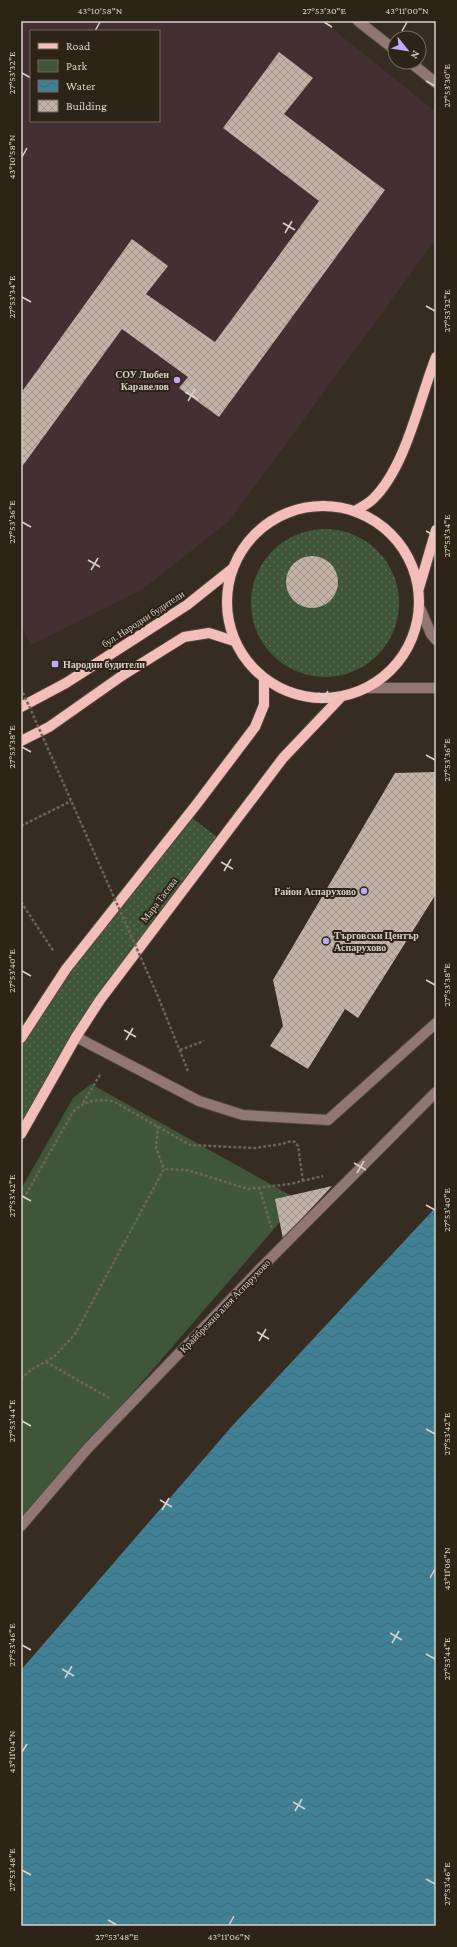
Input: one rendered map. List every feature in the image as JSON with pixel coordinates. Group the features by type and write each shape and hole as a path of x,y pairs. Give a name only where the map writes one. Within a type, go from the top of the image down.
{"main road":[{"path":"356,511 372,500 382,488 398,462 411,431 436,357"},
{"path":"319,506 338,507 356,511 379,523 398,541 412,563 419,588 420,608 416,628 409,646 385,677 368,688 340,698 309,698 285,692 264,680 246,662 234,641 228,624 226,605 232,569 241,552 252,537 266,524 282,515 300,508 319,506"},
{"path":"419,588 436,530"},
{"name":"бул. Народни будители","path":"21,707 66,683 187,605 232,569"},
{"path":"21,741 49,727 123,675 184,637 209,633 234,641"},
{"path":"21,1038 66,969 196,805 255,727 264,705 264,680"},
{"name":"Мара Тасева","path":"21,1134 76,1037 100,1000 278,764 340,698"}],"street":[{"path":"361,22 387,43"},
{"path":"422,70 434,78"},
{"path":"420,608 431,634 436,640"},
{"path":"368,688 436,688"},
{"path":"76,1037 199,1101 243,1115 328,1120 436,1023"},
{"name":"Крайбрежна алея Аспарухово","path":"21,1526 88,1448 278,1251 436,1092"}],"path":[{"path":"21,688 157,994 189,1074"},
{"path":"21,826 71,801"},
{"path":"21,902 66,969"},
{"path":"180,1050 204,1041"},
{"path":"21,1203 73,1112 83,1103 112,1056"},
{"path":"83,1103 101,1100 113,1101 190,1145 255,1148 282,1144 291,1141 295,1142 298,1146 302,1181"},
{"path":"21,1379 55,1356 74,1334 164,1169 156,1148 158,1126"},
{"path":"164,1169 187,1170 248,1188 302,1181 326,1176 347,1182"},
{"path":"259,1187 278,1251"},
{"path":"46,1362 127,1408"}],"shaded area":[{"name":"СОУ Любен Каравелов","path":"21,21 323,21 436,112 436,239 230,520 143,589 31,645 21,625"}],"green space":[{"path":"318,529 332,529 347,532 360,537 378,550 391,568 394,575 398,588 398,618 394,631 391,638 378,656 360,669 353,672 340,676 318,677 303,674 290,669 278,661 267,650 259,638 254,625 251,610 251,596 254,581 259,568 267,556 278,545 290,537 303,532"},
{"path":"188,815 220,839 100,1000 21,1134 21,1038 28,1026"},
{"path":"91,1084 299,1200 21,1522 21,1189 73,1098"}],"water":[{"path":"436,1207 436,1926 21,1926 21,1670 233,1425"}],"building":[{"path":"279,52 313,78 284,114 385,190 219,417 179,388 188,377 122,329 21,468 21,393 132,239 168,266 146,294 215,342 319,201 223,128"},
{"path":"307,556 317,556 327,560 334,567 338,577 338,587 334,597 327,604 317,608 307,608 297,604 290,597 286,587 286,577 290,567 297,560"},
{"path":"436,772 436,894 358,1018 345,1009 308,1069 270,1046 283,1026 273,980 395,773"},
{"path":"332,1186 283,1239 275,1199"}],"place":[{"name":"СОУ Любен Каравелов","path":"177,380"},
{"name":"Народни будители","path":"55,664"},
{"name":"Район Аспарухово","path":"364,891"},
{"name":"Търговски Център Аспарухово","path":"326,941"}]}
